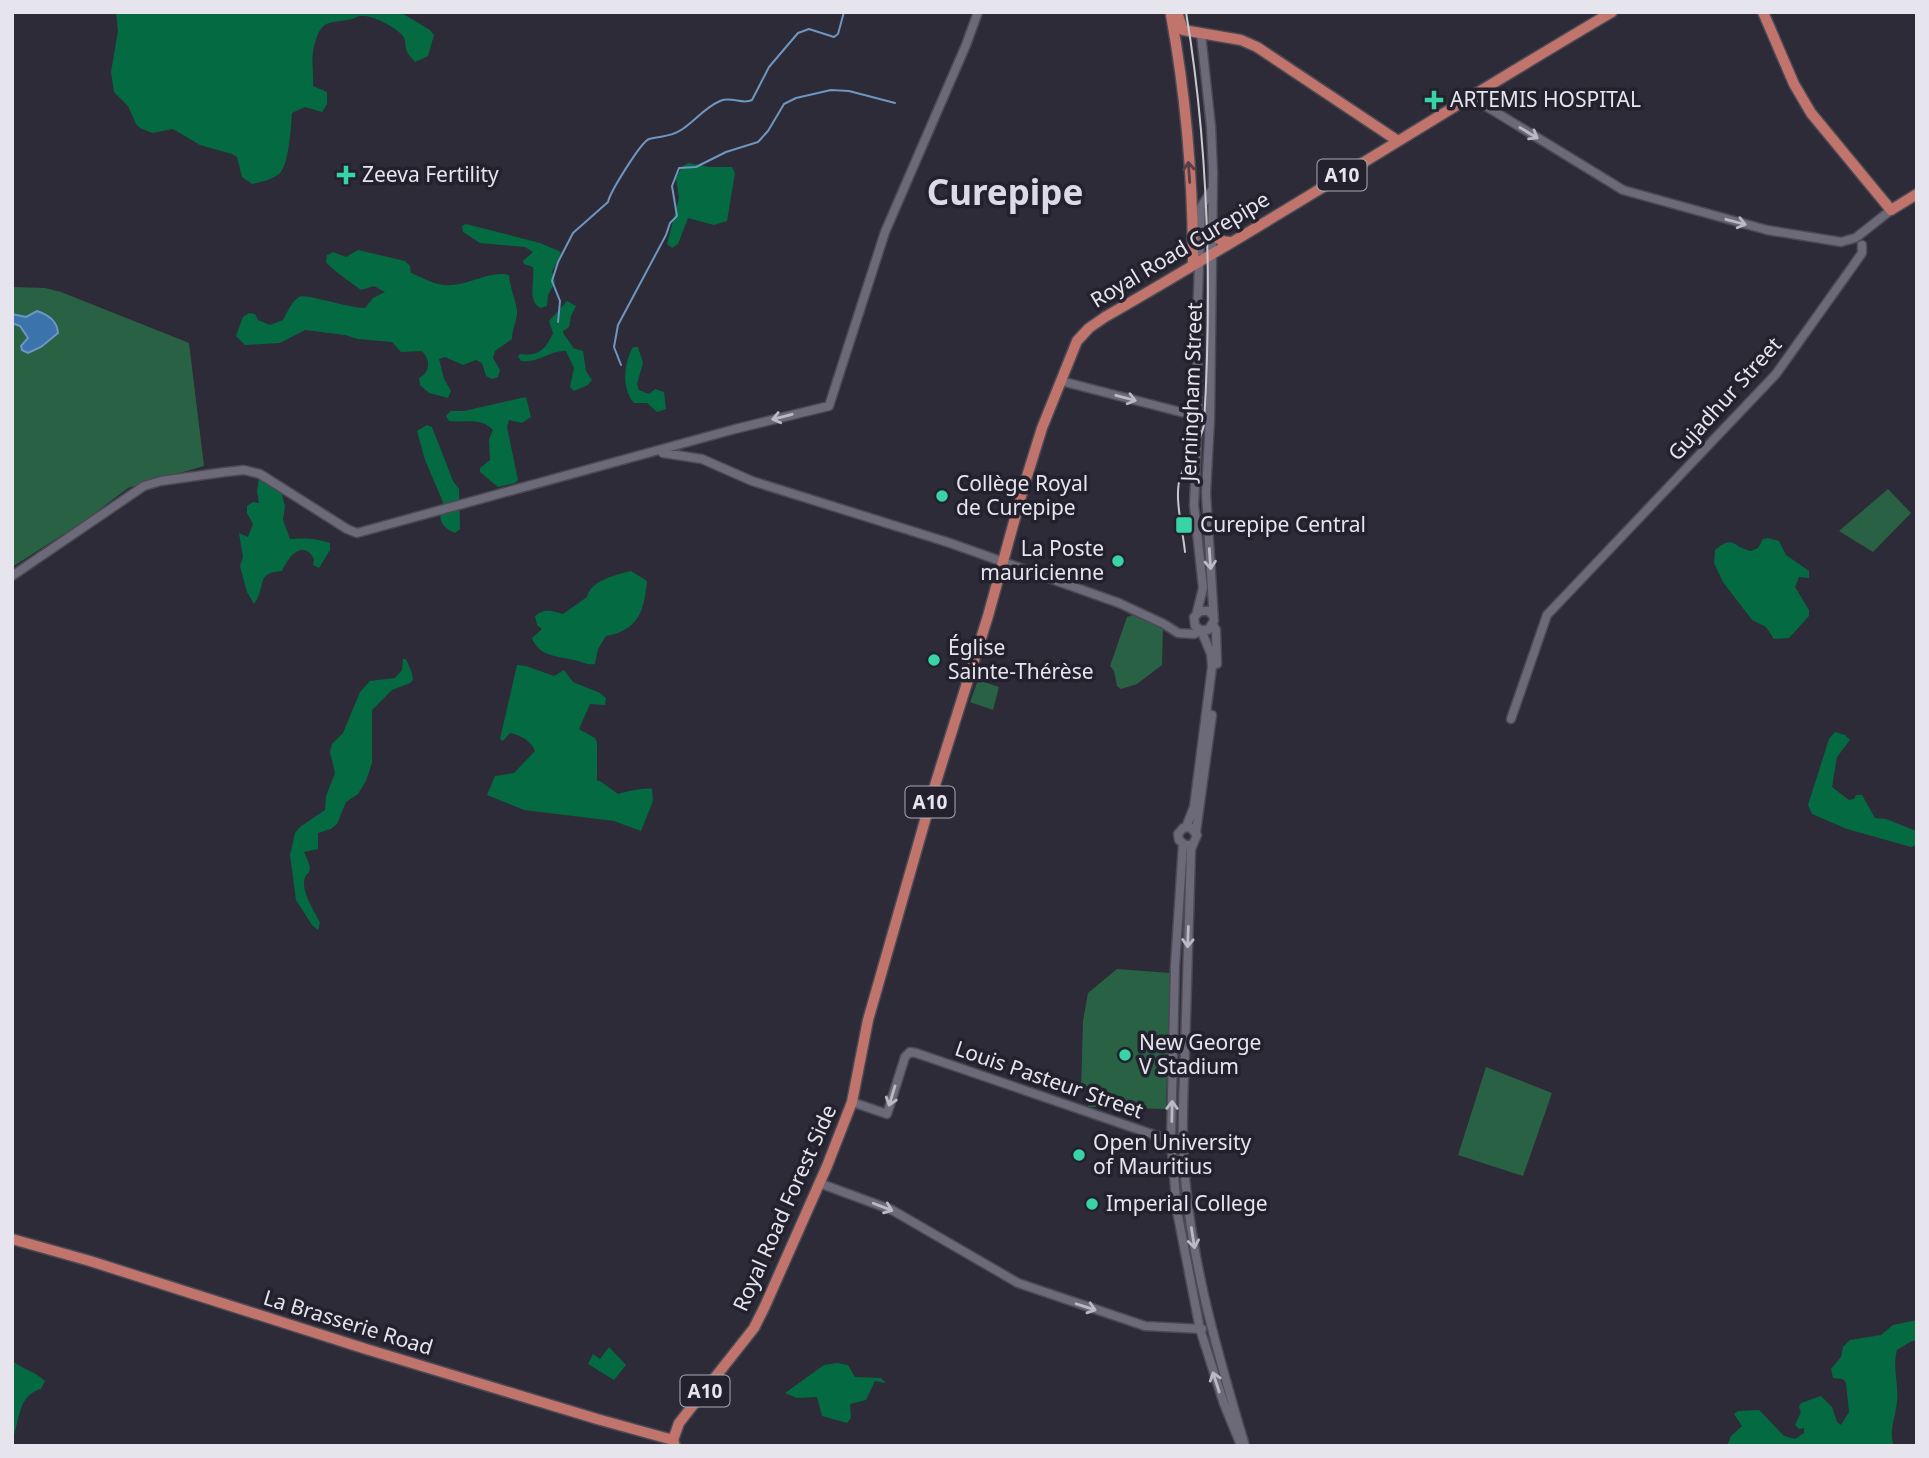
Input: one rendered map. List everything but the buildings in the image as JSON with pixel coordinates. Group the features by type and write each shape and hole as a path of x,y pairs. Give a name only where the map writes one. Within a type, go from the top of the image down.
{"main road":[{"name":"Royal Road Curepipe","path":"862,1044 1026,480 1060,380 1077,341 1089,328 1168,278 1612,12"},
{"path":"1763,12 1794,85 1811,113 1891,210 1917,194"},
{"path":"1174,16 1183,30 1241,40 1258,47 1398,141"},
{"path":"1174,16 1196,263"},
{"path":"1213,228 1220,241 1232,242"},
{"name":"Royal Road Forest Side","path":"674,1443 679,1423 754,1328 780,1274 852,1102 862,1044"},
{"name":"La Brasserie Road","path":"12,1239 674,1443"}],"street":[{"path":"12,576 131,493 161,481 244,470 260,474 353,533 829,406 891,215 978,12"},
{"name":"Jerningham Street","path":"1201,34 1211,127 1213,189 1210,419 1206,493 1213,616"},
{"path":"1471,97 1622,190 1767,230 1841,242 1860,240"},
{"name":"Jerningham Street","path":"1198,612 1203,588 1194,505 1198,416 1196,263 1201,207 1213,189"},
{"name":"Gujadhur Street","path":"1511,719 1547,615 1776,374 1862,253 1860,240 1868,228 1891,210"},
{"path":"1060,380 1210,419"},
{"path":"691,456 689,451 693,441"},
{"path":"654,452 702,458 752,481 1003,561 1119,603 1178,633 1194,634 1198,612 1206,610 1213,616 1216,630 1217,677 1196,840 1187,845"},
{"path":"1197,626 1208,630 1213,625"},
{"path":"1187,845 1179,840 1178,834 1186,827 1194,807 1212,667 1211,654 1197,626"},
{"path":"1186,827 1196,832"},
{"path":"1187,845 1175,966 1171,1140 1178,1213 1200,1329 1224,1404 1243,1446"},
{"path":"1187,845 1183,1145 1188,1204 1200,1278 1243,1446"},
{"name":"Louis Pasteur Street","path":"852,1102 887,1114 905,1057 910,1052 1183,1145"},
{"path":"819,1183 892,1210 1018,1283 1145,1326 1212,1329"}],"green space":[{"path":"116,12 400,12 434,35 428,56 415,62 407,51 403,36 377,19 358,16 325,25 318,35 312,59 313,86 327,92 327,104 322,112 305,107 292,113 289,145 282,170 273,178 252,184 242,177 237,157 232,154 200,145 173,129 152,133 136,124 128,106 114,92 111,72 118,31"},
{"path":"688,163 732,167 735,173 727,221 714,225 688,218 678,244 672,248 667,244 679,198 676,178 682,167"},
{"path":"466,224 540,243 561,253 552,272 555,282 548,295 547,306 540,308 536,304 532,290 533,267 523,261 533,252 525,247 480,243 463,232 462,226"},
{"path":"358,250 405,261 410,266 411,273 443,285 460,284 493,275 509,275 517,313 512,339 495,351 493,358 500,370 498,377 492,379 486,376 482,363 476,360 463,365 445,357 439,359 444,379 451,391 448,398 429,393 420,385 419,378 428,366 422,351 401,352 392,342 305,330 280,343 245,345 236,336 243,317 249,313 255,314 258,320 270,325 283,320 291,305 303,296 365,308 373,298 385,292 374,286 361,290 326,262 327,255 333,252 346,257"},
{"path":"12,287 45,288 61,292 189,343 204,466 128,488 83,522 12,567"},
{"path":"567,301 576,306 569,327 563,331 573,348 583,351 586,371 592,380 588,385 574,391 570,387 574,368 566,351 527,361 521,361 518,356 537,353 544,347 553,333 549,321"},
{"path":"633,347 638,347 643,363 637,384 639,390 649,394 655,389 664,392 666,409 657,412 647,403 634,403 630,397 625,375"},
{"path":"526,397 531,417 522,423 509,420 507,427 518,480 498,487 480,472 480,468 490,460 489,439 493,430 483,423 449,421 446,416 451,411 464,411"},
{"path":"427,425 432,427 453,481 459,489 460,529 455,533 441,521 443,502 425,460 417,431"},
{"path":"259,477 272,482 281,492 285,506 283,520 290,539 325,541 330,543 330,550 319,568 313,565 314,559 310,553 305,550 296,552 282,571 273,572 264,578 254,604 247,592 240,566 243,557 239,533 248,537 253,524 247,513 247,506 253,502 259,503"},
{"path":"1888,489 1911,513 1873,552 1839,531"},
{"path":"1763,539 1779,541 1786,555 1809,571 1809,578 1799,577 1795,587 1809,610 1809,616 1789,638 1774,639 1766,627 1752,620 1723,582 1714,563 1715,550 1721,545 1730,542 1751,551 1758,548"},
{"path":"631,571 647,581 638,618 626,629 606,636 598,649 595,664 551,655 535,645 532,638 542,629 537,625 535,616 545,611 563,614 587,597 593,586 599,582"},
{"path":"1136,614 1163,625 1162,665 1137,684 1121,689 1117,686 1114,671 1110,666 1127,617"},
{"path":"403,659 406,659 413,680 392,690 372,710 372,763 366,781 358,794 346,802 337,824 318,833 318,849 304,852 310,870 304,889 320,923 318,930 296,900 290,855 295,833 325,810 326,796 335,773 330,752 332,744 343,733 360,692 370,681 395,678 402,670"},
{"path":"517,665 554,676 564,670 573,682 606,698 605,705 590,704 579,729 597,742 597,781 618,794 652,789 653,801 641,831 614,821 524,810 487,795 495,776 514,773 535,751 528,741 518,735 510,733 503,741 500,739"},
{"path":"978,680 999,687 993,710 970,702"},
{"path":"1835,732 1850,740 1837,757 1832,787 1849,800 1856,795 1862,795 1875,818 1886,819 1916,831 1916,845 1911,847 1847,829 1812,814 1808,805 1829,739"},
{"name":"New George V Stadium","path":"1117,969 1170,973 1166,1109 1088,1107 1089,1090 1081,1090 1083,1021 1088,993"},
{"path":"1486,1067 1552,1093 1523,1176 1458,1155"},
{"path":"1917,1320 1917,1340 1897,1350 1897,1394 1892,1430 1894,1446 1727,1446 1731,1436 1742,1426 1734,1414 1738,1411 1759,1410 1784,1436 1795,1439 1804,1433 1804,1428 1799,1429 1795,1425 1801,1412 1801,1403 1821,1396 1832,1407 1837,1422 1841,1425 1849,1412 1846,1383 1843,1379 1833,1378 1831,1369 1841,1357 1843,1347 1850,1340 1881,1335 1893,1325"},
{"path":"609,1347 626,1365 614,1380 588,1364 593,1354 600,1359"},
{"path":"12,1361 45,1381 41,1389 33,1392 23,1403 12,1441"},
{"path":"824,1365 848,1365 855,1377 881,1378 886,1383 875,1381 866,1400 850,1404 851,1418 847,1423 822,1416 817,1397 797,1398 785,1393"}],"water":[{"path":"37,311 51,319 58,333 41,347 28,353 22,350 21,346 28,338 20,326 12,323 12,314 26,317"}],"waterway":[{"path":"558,322 560,301 552,281 558,262 573,233 608,202 626,168 645,142 677,132 720,101 752,100 769,67 798,33 809,29 834,37 838,34 844,12"},
{"path":"621,365 614,347 618,325 670,223 677,216 672,186 679,168 696,167 726,152 758,142 784,104 796,98 831,90 849,91 895,103"}],"tram line":[{"path":"1185,552 1178,492 1184,468 1204,425 1208,322 1204,166 1186,12"}],"place":[{"name":"ARTEMIS HOSPITAL","path":"1434,100"},
{"name":"Zeeva Fertility","path":"346,175"},
{"name":"Collège Royal de Curepipe","path":"942,496"},
{"name":"Curepipe Central","path":"1184,525"},
{"name":"La Poste mauricienne","path":"1118,561"},
{"name":"Église Sainte-Thérèse","path":"934,660"},
{"name":"New George V Stadium","path":"1125,1055"},
{"name":"Open University of Mauritius","path":"1079,1155"},
{"name":"Imperial College","path":"1092,1204"}],"district":[{"name":"Curepipe","path":"1005,193"}]}
